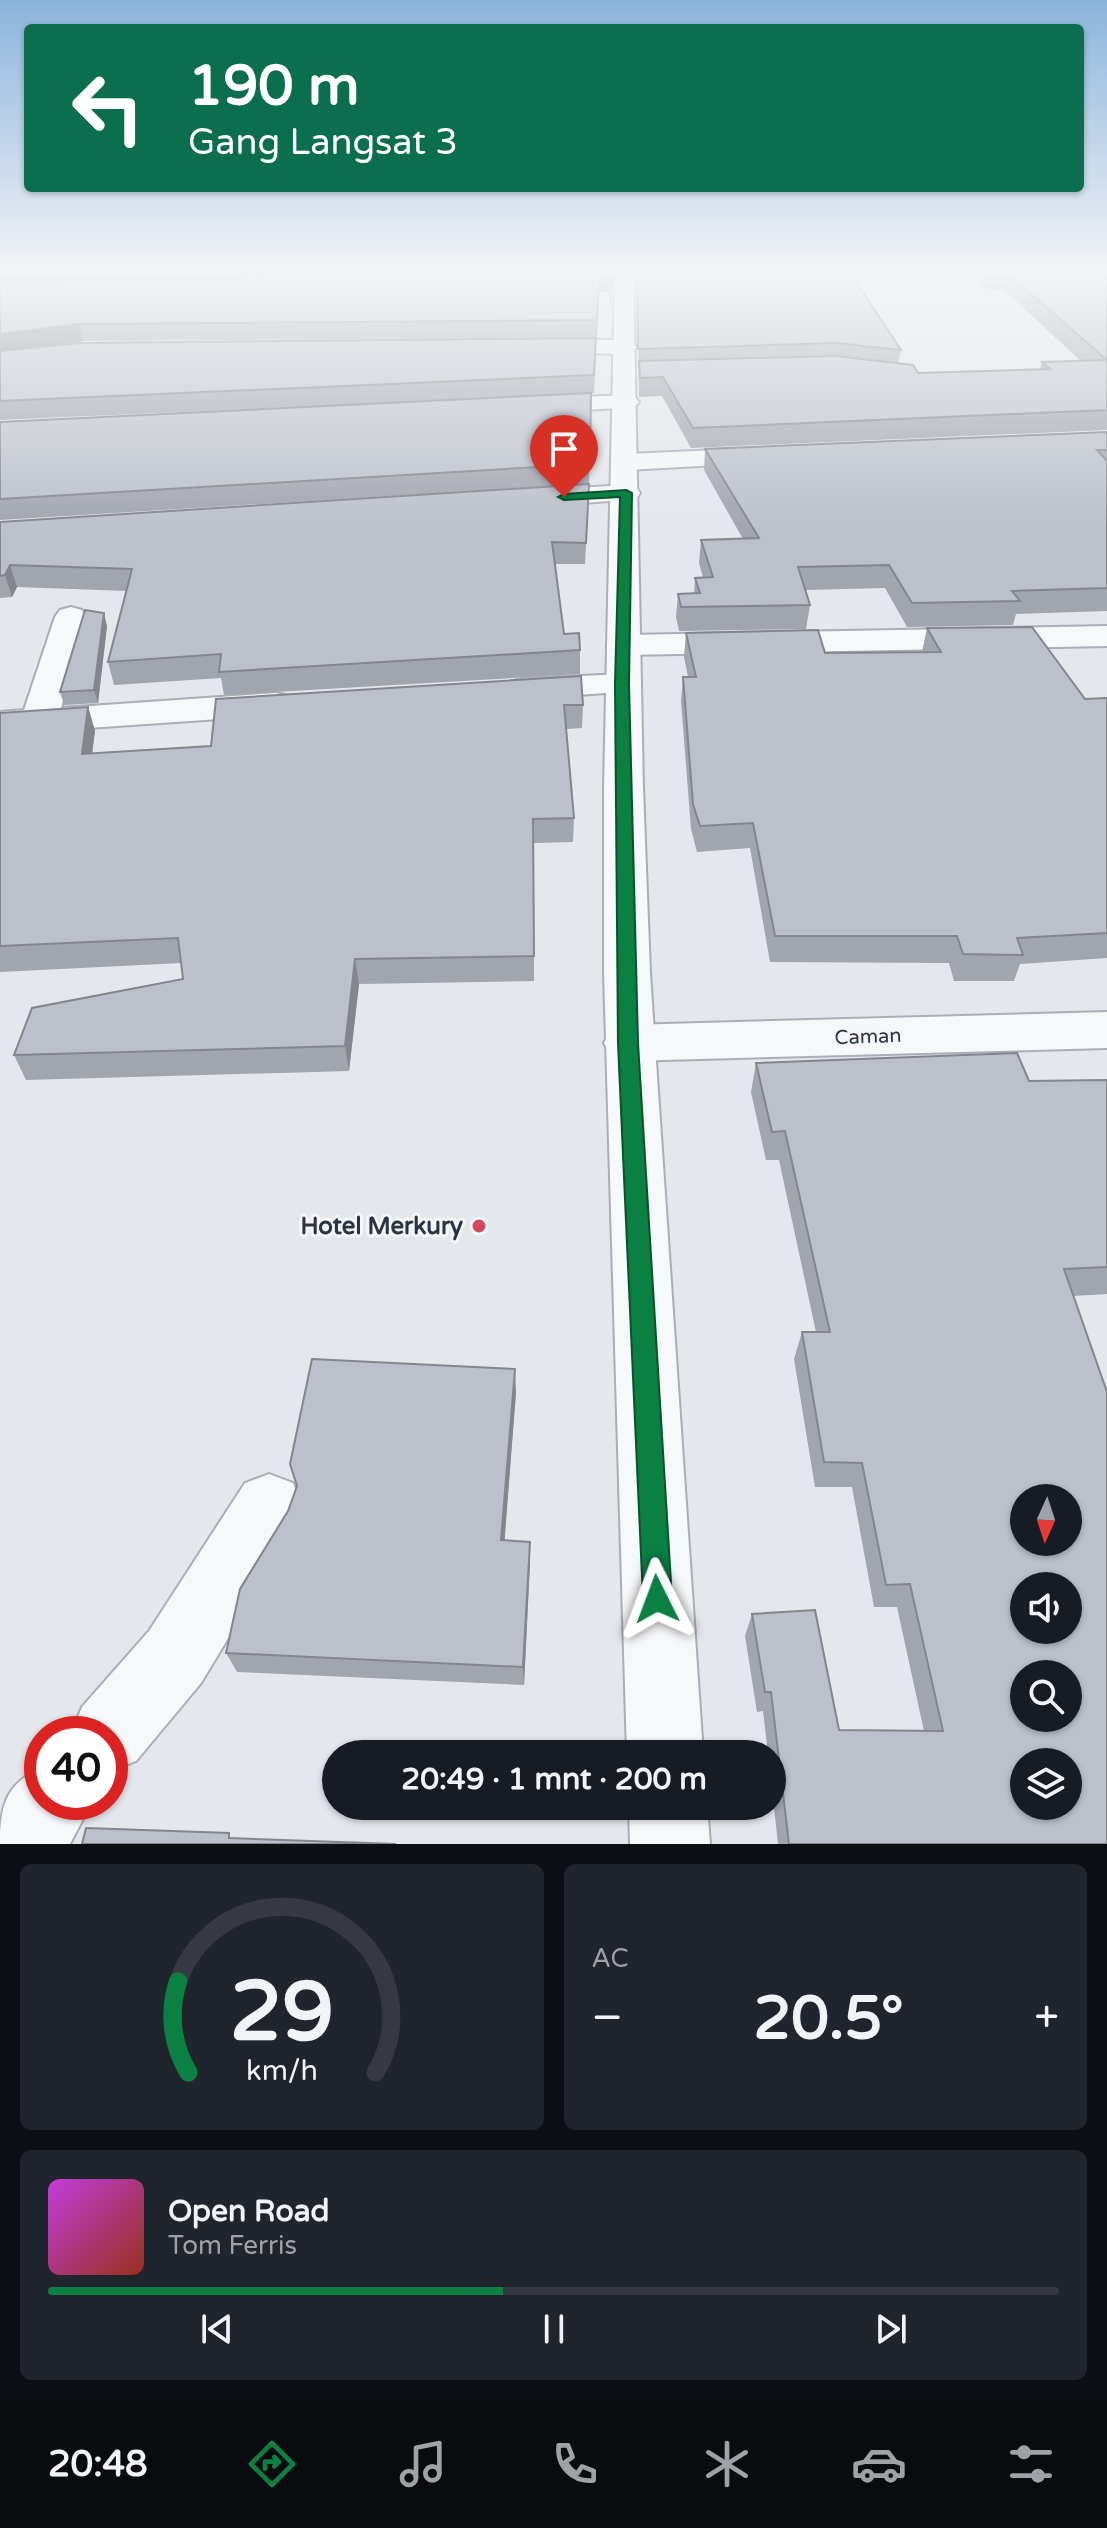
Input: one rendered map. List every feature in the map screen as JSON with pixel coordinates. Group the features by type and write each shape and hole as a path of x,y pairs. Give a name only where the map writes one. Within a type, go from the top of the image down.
{"street":[{"path":"626,359 623,664 628,1043 664,1740"},
{"path":"504,407 627,402"},
{"path":"501,501 626,477 797,454"},
{"path":"39,720 71,617"},
{"path":"480,691 623,664 1107,636"},
{"path":"0,723 307,702"},
{"name":"Caman","path":"628,1043 1107,1030"},
{"path":"124,1716 175,1657 269,1507"},
{"path":"22,1844 40,1820"},
{"path":"669,1820 670,1844"}],"building":[{"path":"0,359 595,359 594,375 0,401"},
{"path":"862,359 913,365 918,373 1050,369 1042,362 1107,360 1107,410 693,428 663,377 640,378 639,361"},
{"path":"591,393 590,464 0,499 0,422"},
{"path":"1107,432 1107,450 1097,450 1107,461 1107,588 1012,591 1020,601 912,603 889,565 798,567 810,605 681,607 678,594 700,593 695,578 713,577 701,540 759,538 705,449"},
{"path":"589,484 586,543 552,542 564,634 579,633 580,650 219,672 221,654 108,662 132,569 10,565 5,575 0,576 0,522"},
{"path":"85,610 104,613 94,690 60,692"},
{"path":"1032,627 1085,699 1107,698 1107,933 1017,938 1023,955 963,954 957,936 775,936 753,823 700,826 693,804 683,677 696,677 686,633 818,630 825,653 941,652 927,628"},
{"path":"581,676 583,705 564,705 574,818 533,819 534,956 355,959 345,1046 14,1055 32,1008 183,979 178,938 0,946 0,713 88,707 82,754 211,746 216,699"},
{"path":"1017,1053 1029,1081 1107,1080 1107,1267 1064,1269 1107,1392 1107,1844 789,1844 786,1740 777,1740 771,1692 765,1692 752,1614 815,1610 839,1730 943,1731 910,1584 886,1585 862,1463 824,1462 802,1332 830,1332 785,1131 772,1132 756,1063"},
{"path":"312,1359 515,1369 501,1540 530,1542 523,1667 226,1653 240,1589 288,1511 297,1486 290,1464"},
{"path":"86,1828 229,1833 229,1838 396,1844 82,1844"}],"place":[{"name":"Hotel Merkury","path":"479,1226"}],"route":[{"path":"564,497 626,493 622,684 628,1043 657,1599"}]}
